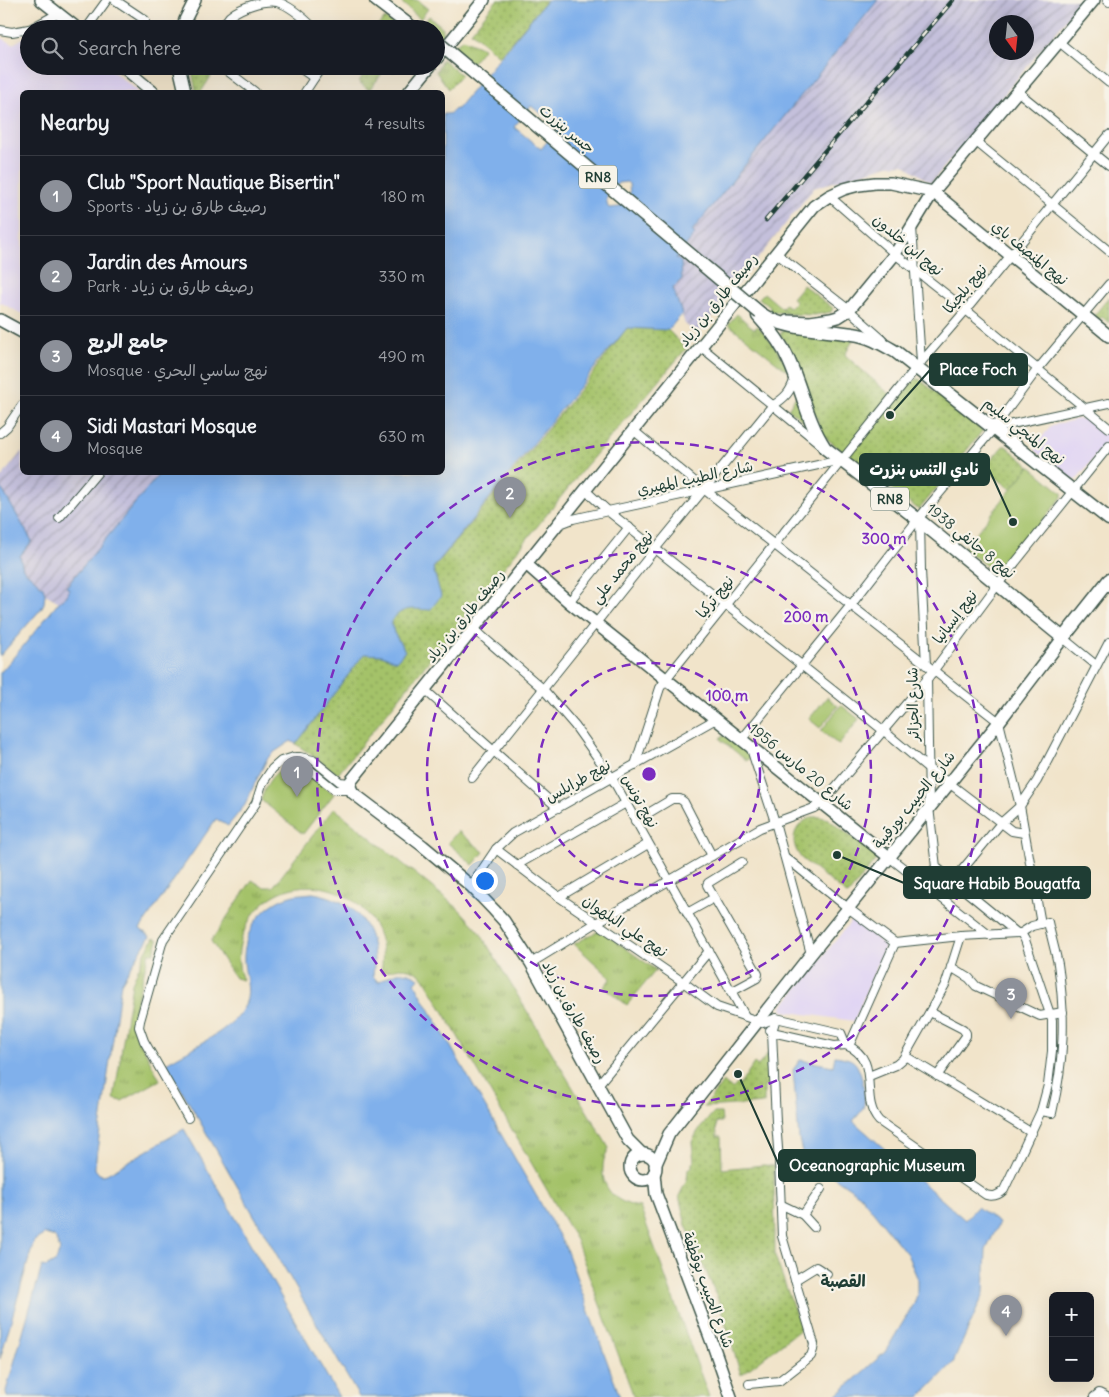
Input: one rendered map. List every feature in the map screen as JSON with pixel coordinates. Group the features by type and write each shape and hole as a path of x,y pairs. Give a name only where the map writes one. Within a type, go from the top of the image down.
{"main road":[{"path":"41,0 67,20"},
{"path":"185,20 195,0"},
{"path":"376,0 402,20"},
{"path":"388,0 411,20"},
{"path":"445,48 484,0"},
{"path":"766,318 810,322 831,319 849,310 895,254 933,192 1094,0"},
{"name":"جسر بنزرت","path":"445,49 766,318"},
{"name":"جسر بنزرت","path":"445,53 766,318"},
{"path":"133,75 151,90"},
{"path":"180,75 184,90"},
{"path":"411,90 423,75"},
{"name":"رصيف طارق بن زياد","path":"643,1154 628,1140 531,963 504,921 471,886 351,786 584,490 814,206 844,189 875,183 891,183 933,192"},
{"name":"نهج المنصف باي","path":"933,192 1109,336"},
{"name":"نهج المنجي سليم","path":"766,318 813,330 864,336 919,365 994,428 1109,518"},
{"name":"نهج 8 جانفي 1938","path":"766,318 785,352 809,418 825,448 919,520 1063,638"},
{"path":"0,321 20,331"},
{"name":"شارع 20 مارس 1956","path":"526,564 569,602 889,857"},
{"name":"شارع الحبيب بورقيبة","path":"643,1154 669,1134 760,1022 811,954 999,722 1109,580"},
{"name":"شارع الحبيب بورقيبة","path":"655,1169 669,1134"},
{"name":"رصيف طارق بن زياد","path":"628,1140 630,1163"},
{"path":"643,1154 651,1158 655,1169 649,1178 642,1180 634,1176 630,1163 634,1158 643,1154"},
{"name":"شارع الحبيب بوقطفة","path":"655,1169 656,1194 731,1397"},
{"name":"شارع الحبيب بوقطفة","path":"642,1180 656,1194"}],"street":[{"path":"93,20 107,0"},
{"path":"115,0 146,20"},
{"path":"227,20 243,8 265,1 275,1 284,4 304,20"},
{"path":"46,20 59,13"},
{"path":"0,30 12,32 20,31"},
{"path":"1059,42 1109,83"},
{"path":"233,75 252,90"},
{"path":"310,75 314,78"},
{"path":"306,90 316,75"},
{"path":"1018,91 1109,166"},
{"name":"نهج بلجيكا","path":"841,460 1109,135"},
{"path":"976,141 1109,251"},
{"name":"نهج ابن خلدون","path":"829,196 895,254 1109,428"},
{"path":"912,227 919,365"},
{"name":"نهج المنجي سليم","path":"776,253 849,310 896,352"},
{"path":"811,954 775,822 746,743 801,665 1109,284"},
{"path":"700,346 825,448"},
{"name":"نهج محمد علي","path":"472,778 772,406 788,394 795,377"},
{"path":"994,428 1109,403"},
{"path":"0,433 7,427 20,408"},
{"path":"632,430 705,490 999,722 1020,806 1024,833 1044,923 1057,963 1063,1012 1063,1050 1058,1086 1052,1113 1041,1112"},
{"name":"نهج إسبانيا","path":"822,803 928,678 998,584 1109,446"},
{"name":"شارع الطيب المهيري","path":"556,526 572,519 841,460"},
{"name":"نهج تركيا","path":"635,765 660,688 666,679 841,460"},
{"path":"60,518 96,475"},
{"path":"584,490 929,769 1012,831 1024,833"},
{"name":"شارع الجزائر","path":"919,520 928,678 929,807 936,867"},
{"path":"569,602 629,527"},
{"name":"نهج تونس","path":"474,629 543,689 575,726 612,778 745,1016"},
{"path":"1063,638 1096,665"},
{"path":"953,882 1001,823 1020,806 1037,781 1109,642"},
{"path":"425,690 558,808"},
{"name":"نهج طرابلس","path":"471,886 496,849 512,834 716,719"},
{"path":"188,1118 140,1033 140,1021 160,950 167,935 256,803 262,784 272,769 281,761 294,757 313,760 340,782 351,786"},
{"path":"636,821 672,799 680,799 684,802 712,856"},
{"path":"517,865 626,803"},
{"path":"531,963 760,828 814,808 822,803"},
{"path":"559,897 648,844"},
{"name":"نهج علي البلهوان","path":"496,849 559,897 718,1007 760,1022"},
{"path":"785,857 895,943 961,936 1019,933 1032,926 1044,923"},
{"name":"شارع 20 مارس 1956","path":"889,857 989,935"},
{"path":"731,992 757,978 758,974 707,887 708,882 742,862"},
{"path":"760,1022 776,1018 842,1033 848,1045 864,1060 869,1076 871,1108 878,1121 986,1195 992,1197 1000,1194 1004,1190 1041,1112 1048,1086 1052,1051 1052,1020 1026,940 936,867 923,882"},
{"path":"687,913 714,898"},
{"path":"869,1076 896,1064 905,1056 946,983 961,936"},
{"path":"848,1045 895,943"},
{"path":"597,1086 709,951"},
{"path":"951,967 969,978 976,986 1040,1016 1063,1012"},
{"path":"930,1012 964,1029 966,1033 966,1036 937,1076"},
{"path":"749,1384 779,1381 811,1356 814,1350 814,1344 783,1244 772,1032 776,1018"},
{"path":"760,1022 772,1032 834,1046 848,1045"},
{"path":"905,1056 1032,1133"},
{"path":"803,1215 822,1189"},
{"path":"780,1204 803,1215 814,1227"},
{"path":"795,1280 816,1267 827,1274"},
{"path":"1094,1397 1099,1393 1107,1397"}],"shaded area":[{"path":"878,0 1082,0 1034,58 1034,15 989,15 989,60 1032,60 931,183 904,164 888,165 814,188 698,334 685,324 673,288 682,278 676,258 695,234 691,231"},
{"path":"0,37 13,44 20,40 20,75 117,75 136,90 20,90 20,313 0,302"},
{"path":"1088,417 1109,434 1109,439 1076,480 1071,480 1036,451 1035,446 1052,425"},
{"path":"20,454 20,475 158,475 66,587 69,589 69,593 59,602 45,594 43,587 23,569 20,556 32,541 0,486 0,479"},
{"path":"853,919 885,946 854,1021 783,1011 782,1007"}],"green space":[{"path":"399,0 417,0 428,9 420,19"},
{"path":"497,0 547,0 499,56 471,32"},
{"path":"463,39 484,48 472,63 452,47"},
{"path":"445,62 461,75 449,89 438,75 445,75"},
{"path":"193,75 212,75 202,90 196,90"},
{"path":"363,75 381,75 369,90 359,82"},
{"path":"803,285 833,308 831,312 814,315 789,314 782,308 785,304 790,308 796,301 792,298"},
{"path":"764,293 789,314 770,311 770,307 759,298"},
{"path":"1109,297 1109,323 1102,317 1098,321 1093,317"},
{"path":"737,314 754,329 758,326 788,367 785,369 728,324"},
{"path":"627,328 668,330 686,349 585,467 338,774 296,744 364,654 382,655 396,661 405,651 394,633 391,621 397,613 441,596 433,569 591,376"},
{"path":"783,330 814,336 853,340 845,355 896,400 913,380 919,379 983,430 919,510 823,436 795,357 780,334"},
{"path":"796,396 806,423 788,409"},
{"path":"1003,446 1006,446 1030,466 1011,489 984,468"},
{"path":"1030,466 1062,493 1062,497 998,575 964,548"},
{"path":"827,697 838,706 820,728 809,719"},
{"path":"841,705 859,719 839,745 821,731"},
{"path":"722,736 731,737 749,752 750,757 747,761 720,739"},
{"path":"290,763 296,764 334,794 303,834 261,800 271,778"},
{"path":"334,808 459,909 479,931 609,1148 603,1167 603,1175 608,1189 625,1203 640,1207 709,1397 634,1397 576,1240 424,978 414,971 405,968 381,972 383,958 379,937 370,918 357,904 341,894 324,888 306,886 288,889 272,897 258,909 243,934 239,949 239,960 243,980 235,978 211,941 252,880 263,887 273,887"},
{"path":"812,817 828,819 878,857 848,895 802,859 798,853 794,840 797,829"},
{"path":"458,831 484,852 473,865 448,843"},
{"path":"600,931 656,970 627,1005 604,987 611,978 574,944"},
{"path":"154,938 158,940 154,953 149,953 132,1019 136,1021 136,1034 160,1080 122,1101 114,1099 132,983"},
{"path":"768,1053 768,1086 764,1086 764,1103 704,1107 723,1082 732,1089 737,1084 740,1085 754,1063 758,1066"},
{"path":"713,1113 721,1113 722,1122 716,1122 717,1137 721,1137 722,1169 764,1165 774,1166 775,1256 801,1329 741,1375 718,1299 686,1225 679,1196 687,1180 688,1169 692,1168 692,1163 694,1162 692,1142 698,1131"}],"water":[{"path":"547,0 878,0 692,231 695,234 676,258 681,262 682,279 673,288 682,314 668,330 627,328 433,568 441,596 430,610 413,609 404,611 395,616 391,621 394,633 405,651 396,661 382,655 364,654 296,744 291,741 267,759 245,805 228,826 216,819 140,929 150,936 121,983 95,1169 99,1174 107,1174 184,1129 339,1397 7,1397 6,1391 42,1266 46,1267 56,1261 60,1250 55,1237 45,1234 34,1241 0,1359 0,673 59,602 67,595 69,589 66,587 158,475 445,475 445,114 457,109","holes":["531,106 559,127 541,149 514,127","627,182 630,194 619,207 609,208 606,198 618,183"]},
{"path":"0,486 32,541 20,556 23,569 43,587 45,594 41,609 0,656"},
{"path":"313,893 342,903 353,910 362,920 369,932 374,960 373,976 378,982 403,972 419,978 415,983 423,998 565,1246 620,1397 359,1397 166,1063 221,1031 231,1023 245,1005 248,993 244,962 245,946 256,920 278,901 287,897"},
{"path":"835,1056 854,1062 861,1077 864,1104 861,1112 853,1121 965,1220 977,1207 999,1223 986,1250 984,1293 953,1363 920,1397 835,1397 885,1352 914,1304 917,1295 917,1277 907,1254 860,1195 803,1156 799,1139 793,1070 800,1060 833,1066"}],"railway":[{"path":"766,220 953,0"}],"place":[{"name":"Place Foch","path":"890,415"},
{"name":"Jardin des Amours","path":"510,518"},
{"name":"نادي التنس بنزرت","path":"1013,522"},
{"name":"Club \"Sport Nautique Bisertin\"","path":"297,797"},
{"name":"Square Habib Bougatfa","path":"837,855"},
{"name":"جامع الربع","path":"1011,1019"},
{"name":"Oceanographic Museum","path":"738,1074"},
{"name":"Sidi Mastari Mosque","path":"1006,1336"}],"district":[{"name":"القصبة","path":"843,1281"}]}
